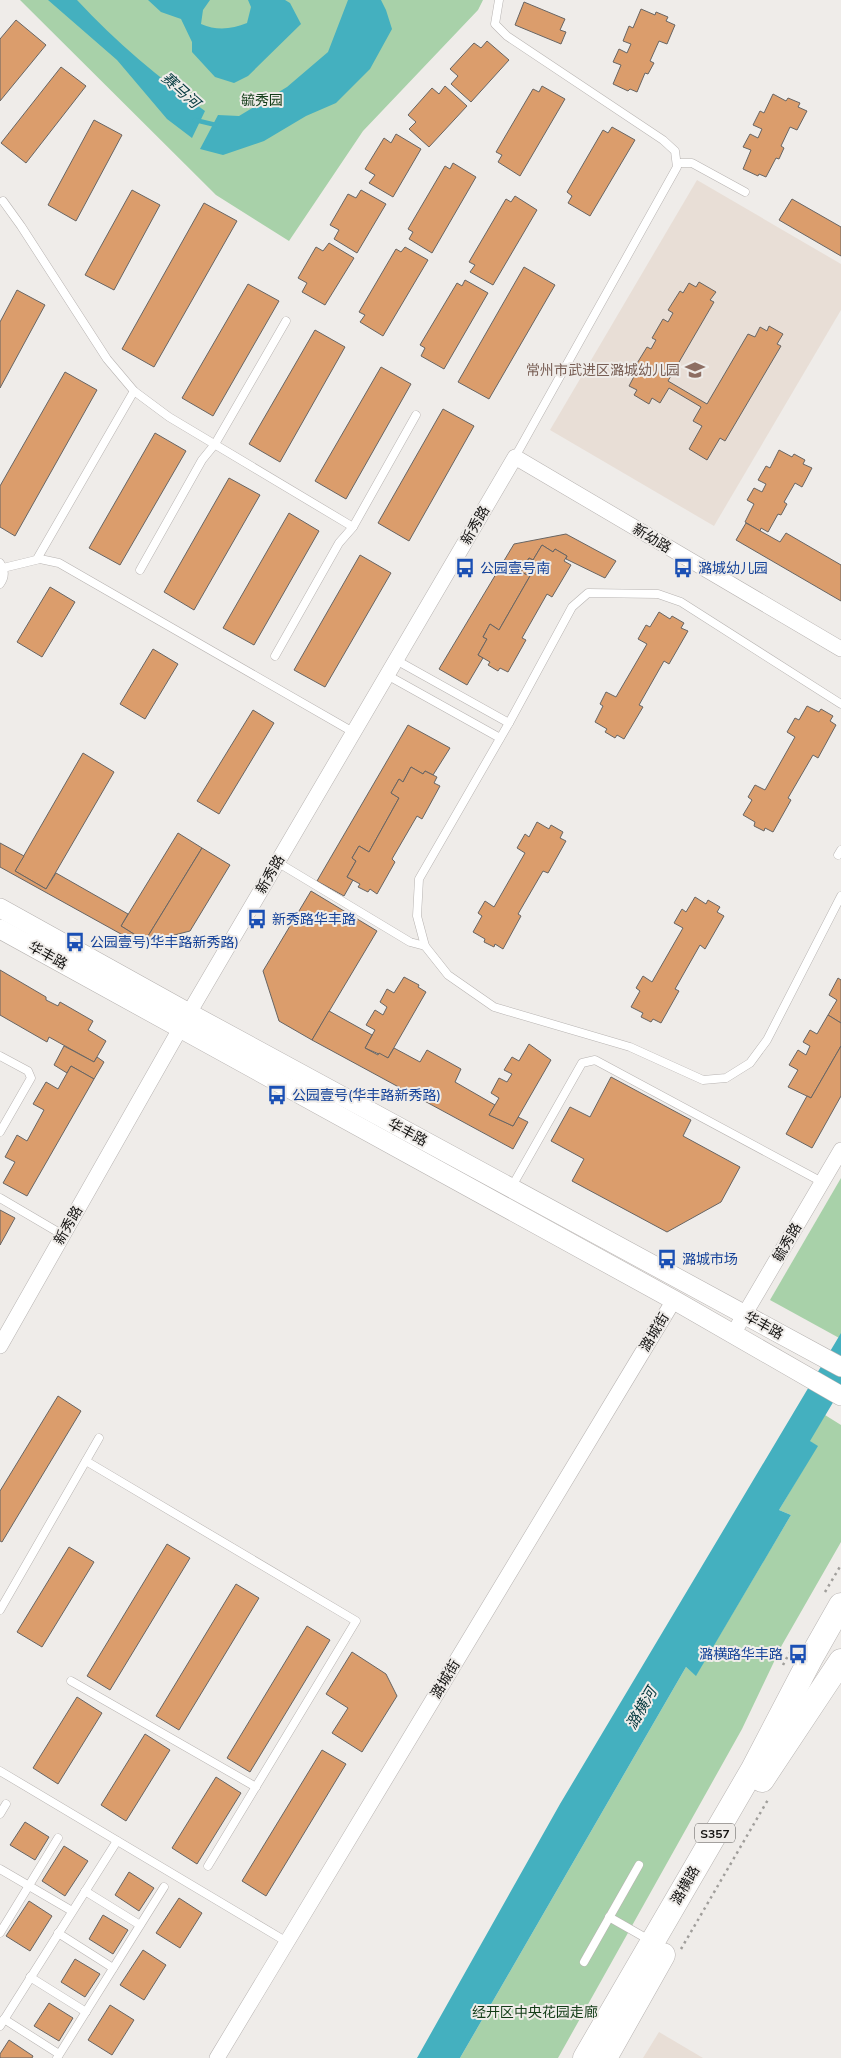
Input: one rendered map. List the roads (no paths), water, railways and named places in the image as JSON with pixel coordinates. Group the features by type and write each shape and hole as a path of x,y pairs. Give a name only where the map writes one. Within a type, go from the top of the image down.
{"main road":[{"name":"潞横路","path":"585,2058 753,1769 841,1605"},
{"name":"潞横路","path":"605,2058 767,1771 841,1661"}],"street":[{"name":"新幼路","path":"515,457 841,649"},
{"name":"新秀路","path":"0,1346 184,1021 515,457"},
{"name":"华丰路","path":"0,908 184,1021 841,1396"},
{"name":"华丰路","path":"0,929 511,1188 841,1367"},
{"name":"毓秀路","path":"733,1334 841,1150"},
{"name":"潞城街","path":"217,2058 674,1300"}],"lane":[{"path":"499,0 495,24 507,36 663,140 675,151 677,163 677,167 515,457"},
{"path":"677,163 692,163 745,192"},
{"path":"3,201 106,359 134,391 169,417 353,527"},
{"path":"140,570 202,460 215,444 286,321"},
{"path":"37,559 134,391"},
{"path":"275,656 339,543 353,527 416,415"},
{"path":"0,584 4,577 1,566 37,559 59,563 354,732"},
{"path":"841,704 681,602 658,594 588,593 572,607 509,723 419,879 417,916 425,946 448,975 494,1007 630,1047 703,1080 726,1078 750,1063 767,1040 837,912 841,896"},
{"path":"396,660 509,723"},
{"path":"387,675 500,738"},
{"path":"277,862 410,942 425,946"},
{"path":"0,1056 28,1071 31,1078 0,1132"},
{"path":"511,1188 582,1063 595,1060 822,1182"},
{"path":"0,1198 63,1234"},
{"path":"0,1610 99,1438"},
{"path":"86,1460 356,1620 208,1866"},
{"path":"71,1681 256,1787"},
{"path":"0,1771 287,1942"},
{"path":"0,1814 6,1804"},
{"path":"0,1933 58,1838"},
{"path":"117,1841 2,2022 58,2056 164,1887"},
{"path":"584,1962 639,1865"},
{"path":"0,1869 72,1911"},
{"path":"85,1891 140,1924"},
{"path":"610,1917 652,1942"},
{"path":"58,1933 113,1968"},
{"path":"30,1977 86,2012"}],"water":[{"path":"48,0 77,0 138,59 205,111 192,138 167,119 117,60"},
{"path":"148,0 210,0 203,10 201,24 213,28 224,28 236,27 247,23 251,7 248,0 285,0 290,3 301,24 248,76 234,83 215,77 192,52 192,42 181,19 161,12"},
{"path":"348,0 381,0 386,10 392,29 370,69 336,103 306,116 264,141 223,155 200,149 218,115 239,116 287,87 328,52"},
{"name":"潞横河","path":"841,1333 841,1389 810,1441 818,1446 779,1510 791,1515 696,1676 686,1667 460,2058 417,2058 560,1804"}],"waterway":[{"name":"赛马河","path":"195,120 216,125"}],"place":[{"name":"常州市武进区潞城幼儿园","path":"695,370"},
{"name":"公园壹号南","path":"465,568"},
{"name":"潞城幼儿园","path":"683,568"},
{"name":"新秀路华丰路","path":"257,919"},
{"name":"公园壹号)华丰路新秀路)","path":"75,942"},
{"name":"公园壹号(华丰路新秀路)","path":"277,1095"},
{"name":"潞城市场","path":"667,1259"},
{"name":"潞横路华丰路","path":"798,1654"}],"park label":[{"name":"毓秀园","path":"262,100"},
{"name":"经开区中央花园走廊","path":"535,2012"}]}
